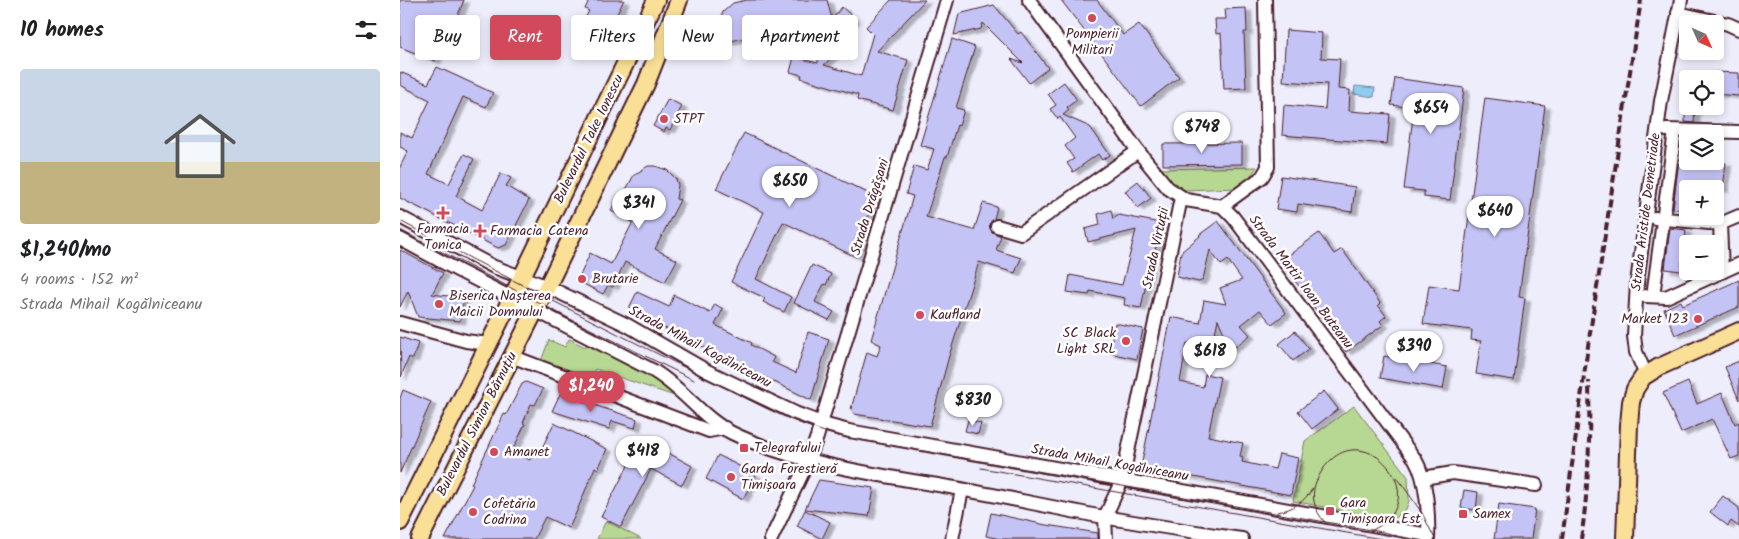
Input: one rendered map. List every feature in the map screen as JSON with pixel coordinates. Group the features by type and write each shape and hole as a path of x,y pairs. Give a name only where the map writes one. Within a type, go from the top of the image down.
{"main road":[{"name":"Bulevardul Take Ionescu","path":"522,277 656,0"},
{"name":"Bulevardul Take Ionescu","path":"534,310 548,287 646,84 679,0"},
{"name":"Bulevardul Simion Bărnuțiu","path":"400,522 522,277"},
{"name":"Bulevardul Simion Bărnuțiu","path":"420,539 534,310"},
{"path":"1626,539 1631,402 1635,389 1646,375 1678,357 1739,331"}],"street":[{"name":"Strada Drăgășani","path":"771,539 810,459 947,0"},
{"path":"1029,0 1138,151 1168,188 1182,198"},
{"path":"1222,206 1262,176 1268,167 1265,0"},
{"path":"1679,6 1739,30"},
{"name":"Strada Aristide Demetriade","path":"1646,375 1636,352 1634,336 1636,295 1656,130 1679,6"},
{"path":"1656,130 1739,132"},
{"path":"1653,296 1675,131"},
{"path":"997,226 1021,233 1138,151"},
{"name":"Strada Virtuții","path":"1106,517 1122,480 1182,198 1222,206"},
{"name":"Strada Martir Ioan Buteanu","path":"1222,206 1233,217 1415,459 1423,478 1426,492 1428,537"},
{"path":"1724,222 1739,216"},
{"name":"Strada Mihail Kogălniceanu","path":"400,217 494,267 548,287 627,325 707,371 795,413 848,432 1122,480 1428,537"},
{"path":"1645,217 1679,220"},
{"path":"400,239 665,377 725,428 759,444 810,459 962,490 1106,517 1242,539"},
{"path":"1724,271 1739,264"},
{"path":"1636,295 1666,297 1704,280"},
{"path":"400,323 466,341 488,344"},
{"path":"511,356 709,431 725,428"},
{"path":"1423,478 1453,473 1536,485"},
{"path":"952,539 962,490"},
{"path":"1106,517 1106,539"}],"green space":[{"path":"1257,167 1248,179 1237,188 1184,190 1175,187 1159,169"},
{"path":"569,339 585,347 589,341 654,374 683,399 595,369 591,378 541,361 549,340 565,347"},
{"path":"1354,406 1408,477 1409,501 1406,509 1392,520 1293,501 1305,441"},
{"path":"606,521 641,539 597,539"}],"water":[{"path":"1355,86 1375,88 1374,97 1354,94"}],"building":[{"path":"400,0 464,0 458,15 415,15 415,53 400,47"},
{"path":"589,0 624,0 616,15 587,15 589,11 585,9"},
{"path":"747,0 827,0 831,15 742,15 742,39 732,41 732,15 722,15 733,3"},
{"path":"891,0 925,0 877,51 908,60 893,110 857,100 858,95 801,78 802,75 790,72 793,60 806,60 818,63 818,60 829,60 824,65 861,76 873,34 866,27"},
{"path":"1061,0 1097,0 1123,35 1139,24 1179,77 1141,106"},
{"path":"994,5 1018,34 1021,32 1048,68 1029,83 1011,59 1023,63 983,23 981,29 954,35 959,14"},
{"path":"842,7 851,15 835,15"},
{"path":"1246,8 1247,32 1244,32 1246,88 1224,89 1221,33 1216,34 1215,19 1226,19 1225,9"},
{"path":"1286,30 1322,33 1321,58 1340,59 1338,89 1350,90 1349,111 1390,114 1387,144 1282,135 1284,105 1325,109 1327,84 1283,81"},
{"name":"Kaufland","path":"952,39 975,47 956,108 964,110 947,157 945,157 926,217 974,230 983,203 997,207 994,219 989,224 992,232 1001,236 996,250 1021,258 1015,273 979,262 949,356 930,426 854,414 851,409 867,352 877,356 881,345 871,340 913,196 906,194 914,166 927,170 934,149 920,145"},
{"path":"437,67 493,93 486,107 463,97 428,174 449,184 464,154 474,159 456,196 482,210 501,173 511,178 506,186 529,200 506,245 498,248 400,198 400,167 408,151 400,147 400,132 412,138 430,100 400,85 400,72 428,84"},
{"path":"1724,72 1739,73 1739,96 1724,95"},
{"path":"1395,78 1464,88 1450,200 1424,197 1424,191 1404,189 1414,108 1391,105"},
{"path":"1064,82 1077,100 1067,107 1069,110 1063,115 1090,127 1110,155 1102,160 1098,154 1073,172 1067,163 1074,159 1065,146 1075,138 1060,117 1058,119 1050,109 1056,105 1048,94"},
{"path":"1485,98 1545,106 1519,297 1525,298 1514,380 1476,374 1481,341 1471,340 1472,330 1423,324 1429,285 1459,289"},
{"path":"668,99 682,106 670,130 666,128 664,132 653,126"},
{"path":"1685,115 1694,115 1694,123 1685,122"},
{"path":"744,133 874,196 856,257 783,222 756,279 791,297 784,312 763,302 765,298 731,282 764,212 716,189"},
{"path":"1242,143 1242,164 1163,165 1163,144"},
{"path":"1679,159 1679,170 1724,170 1724,163 1726,163 1724,180 1679,180 1679,209 1673,209"},
{"path":"648,166 667,170 676,179 678,185 676,199 680,200 655,249 677,260 665,282 625,262 613,287 608,285 603,294 580,282 579,278 590,253 611,264 633,222 611,211 618,195 622,197 634,175"},
{"path":"1281,176 1355,187 1352,212 1298,204 1297,212 1276,209"},
{"path":"1138,181 1151,198 1138,208 1125,191"},
{"path":"1111,210 1113,219 1119,215 1161,223 1141,308 1124,305 1125,298 1090,291 1089,295 1067,292 1070,275 1122,285 1136,230 1088,242 1085,229 1100,225 1098,214"},
{"path":"1218,221 1286,313 1272,324 1260,310 1241,325 1250,335 1231,350 1218,319 1212,348 1187,343 1180,382 1203,387 1205,374 1220,377 1208,436 1243,443 1240,456 1243,457 1242,462 1275,469 1279,454 1298,458 1291,495 1145,468 1142,462 1171,317 1200,323 1204,300 1226,304 1220,288 1242,280 1228,260 1221,265 1210,250 1203,279 1199,282 1177,277 1181,252"},
{"path":"1670,228 1686,230 1685,235 1679,235 1679,271 1665,269"},
{"path":"1319,233 1334,254 1342,249 1380,303 1378,305 1386,316 1380,321 1383,325 1346,352 1281,261"},
{"path":"400,250 443,273 432,294 464,298 460,321 418,317 408,291 400,307"},
{"path":"812,265 831,274 815,302 834,312 829,320 794,303"},
{"path":"1739,280 1739,307 1675,335 1664,309 1681,301 1683,305"},
{"path":"637,292 669,307 674,295 710,313 715,304 723,309 715,325 752,343 751,345 774,357 772,362 796,373 808,332 829,339 811,400 628,310"},
{"name":"SC Black Light SRL","path":"1115,323 1143,329 1137,359 1109,353"},
{"path":"1295,331 1309,349 1293,361 1279,344"},
{"path":"400,337 418,343 413,359 409,357 401,377"},
{"path":"1384,356 1447,367 1443,389 1380,378"},
{"path":"1739,361 1739,400 1725,367"},
{"path":"526,382 543,389 535,405 531,404 523,423 525,424 512,452 530,460 535,449 540,452 554,423 607,449 598,469 595,467 569,528 545,517 534,539 445,539 473,485 471,484 504,414 506,415 522,384"},
{"path":"1688,382 1697,404 1722,393 1735,424 1739,422 1739,456 1731,459 1712,419 1681,433 1663,393"},
{"path":"403,390 431,402 400,473 400,398"},
{"path":"1324,391 1338,409 1312,429 1298,411"},
{"path":"560,394 637,419 635,428 612,421 609,429 552,411"},
{"path":"968,420 981,423 978,434 965,431"},
{"path":"643,437 663,445 661,449 692,466 682,485 651,469 621,527 601,517"},
{"name":"Garda Forestieră Timișoara","path":"718,455 756,475 743,499 706,479"},
{"path":"819,480 874,488 869,516 805,509"},
{"path":"1464,490 1478,492 1476,510 1461,508"},
{"path":"1723,496 1739,508 1739,527 1731,521 1728,526 1710,512"},
{"path":"1499,504 1535,509 1531,539 1494,539"},
{"path":"805,510 830,522 822,539 797,526"},
{"path":"991,513 1046,525 1098,533 1098,539 1000,539 986,536"}],"tram line":[{"path":"400,221 745,398 820,430 839,436 1388,533 1406,539"},
{"path":"400,230 574,321 694,380"},
{"path":"1327,524 1317,510 1314,488 1332,459 1351,450 1369,453 1385,463 1396,480 1398,498 1391,516 1370,531"},
{"path":"981,468 1381,539"},
{"path":"1397,477 1422,513 1435,539"},
{"path":"1277,512 1298,504 1313,488"}],"railway":[{"path":"1562,539 1588,346 1641,0"},
{"path":"1581,539 1586,500 1589,381"}],"place":[{"name":"Pompierii Militari","path":"1092,18"},
{"name":"STPT","path":"664,119"},
{"name":"Farmacia Tonica","path":"443,213"},
{"name":"Farmacia Catena","path":"480,231"},
{"name":"Brutarie","path":"582,279"},
{"name":"Biserica Nașterea Maicii Domnului","path":"439,304"},
{"name":"Kaufland","path":"920,315"},
{"name":"Market 123","path":"1698,319"},
{"name":"SC Black Light SRL","path":"1126,341"},
{"name":"Telegrafului","path":"744,448"},
{"name":"Amanet","path":"494,452"},
{"name":"Garda Forestieră Timișoara","path":"731,477"},
{"name":"Gara Timișoara Est","path":"1330,511"},
{"name":"Cofetăria Codrina","path":"473,512"},
{"name":"Samex","path":"1463,514"}]}
